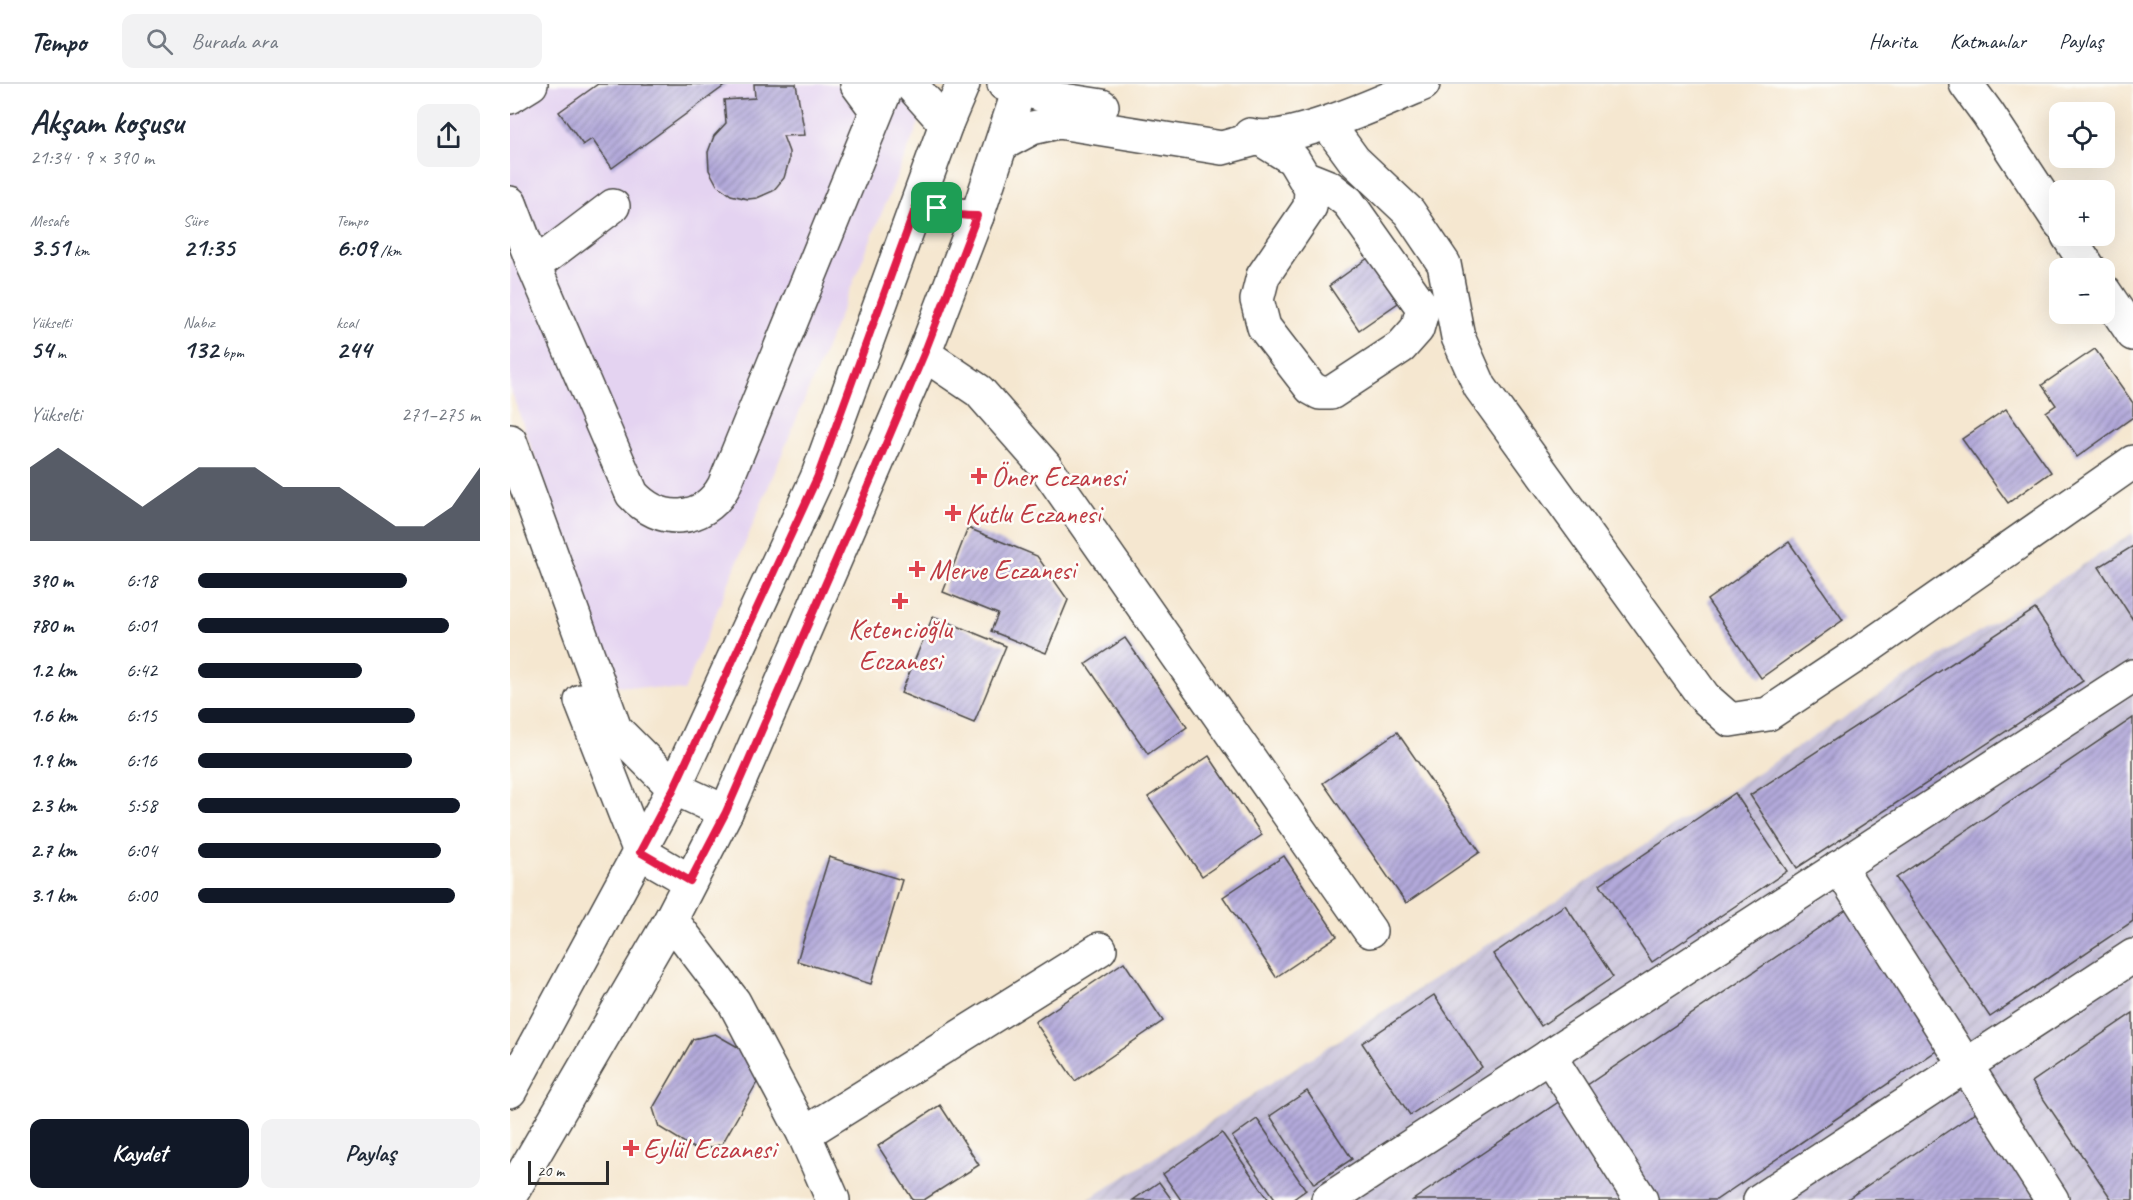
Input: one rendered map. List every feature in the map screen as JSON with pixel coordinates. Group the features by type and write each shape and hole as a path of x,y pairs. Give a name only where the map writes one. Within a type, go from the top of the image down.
{"street":[{"path":"510,97 531,84"},
{"path":"857,84 874,107 886,84"},
{"path":"510,203 534,266 632,494 650,509 665,515 688,515 703,509 715,499 724,486 886,84"},
{"path":"910,84 946,124"},
{"path":"510,1091 674,788 817,478 946,124 963,84"},
{"path":"1002,144 1032,128 1059,122 1222,148 1312,128 1423,84"},
{"path":"1966,84 2049,206"},
{"path":"510,1196 671,919 726,812 924,354 1002,144 1015,86 1057,99 1224,128 1259,138 1293,159 1311,189 1310,207 1263,276 1257,300 1264,327 1311,388 1320,393 1331,393 1401,347 1418,329 1423,308 1348,202 1329,187 1304,177"},
{"path":"1327,123 1354,160 1409,212 1444,264 1458,337 1480,387 1704,697 1730,720 1768,714 1864,650 2133,462"},
{"path":"922,190 937,208 945,213 956,216 977,216"},
{"path":"534,266 613,206"},
{"path":"2115,307 2133,334"},
{"path":"924,354 979,391 1045,465 1370,931"},
{"path":"510,441 615,729 674,788 726,812"},
{"path":"510,505 594,737 640,852 690,881"},
{"path":"1328,1200 2133,676"},
{"path":"1839,867 2052,1200"},
{"path":"671,919 734,1002 804,1134 833,1200"},
{"path":"804,1134 1100,949"},
{"path":"1760,1200 2133,956"},
{"path":"1549,1056 1641,1200"}],"shaded area":[{"path":"510,84 935,84 684,691 616,685 510,388"},
{"path":"2133,533 2133,1200 1088,1200"}],"building":[{"path":"598,84 727,84 612,168 592,139 583,145 559,112"},
{"path":"754,84 796,84 805,135 783,136 789,152 784,178 773,191 748,199 731,195 717,185 709,170 708,152 714,136 726,123 724,100 755,98"},
{"path":"1368,258 1398,303 1359,330 1329,286"},
{"path":"2095,349 2133,403 2133,417 2077,457 2046,412 2056,405 2042,385"},
{"path":"2006,409 2051,472 2008,503 1962,439"},
{"path":"968,528 1037,556 1068,600 1046,653 991,631 998,614 943,592"},
{"path":"1789,542 1843,620 1761,678 1707,600"},
{"path":"2133,546 2133,620 2099,567"},
{"path":"2035,609 2083,681 1797,868 1750,795"},
{"path":"933,616 1006,646 974,723 901,693"},
{"path":"1125,638 1187,727 1148,754 1086,664"},
{"path":"2133,718 2133,921 1990,1017 1896,878"},
{"path":"1397,732 1480,852 1406,903 1323,783"},
{"path":"1209,756 1262,835 1202,876 1148,797"},
{"path":"1735,793 1787,871 1652,962 1600,884"},
{"path":"1284,856 1337,936 1276,977 1223,897"},
{"path":"829,857 902,880 871,984 797,961"},
{"path":"1565,905 1613,977 1541,1026 1493,954"},
{"path":"1848,908 1942,1047 1716,1200 1654,1200 1580,1090"},
{"path":"1124,962 1163,1021 1075,1081 1035,1022"},
{"path":"1434,995 1482,1067 1410,1115 1362,1043"},
{"path":"2133,1013 2133,1200 2112,1200 2032,1082"},
{"path":"715,1034 752,1055 759,1079 722,1144 698,1151 659,1127 653,1108 693,1039"},
{"path":"1307,1091 1352,1159 1314,1184 1270,1116"},
{"path":"1563,1099 1631,1200 1413,1200"},
{"path":"940,1105 979,1165 924,1200 913,1200 878,1146"},
{"path":"1979,1110 2040,1200 1846,1200"},
{"path":"1257,1119 1306,1190 1292,1200 1276,1200 1232,1137"},
{"path":"1222,1133 1269,1200 1181,1200 1163,1174"},
{"path":"1159,1182 1172,1200 1133,1200"}],"place":[{"name":"Öner Eczanesi","path":"979,476"},
{"name":"Kutlu Eczanesi","path":"953,513"},
{"name":"Merve Eczanesi","path":"917,569"},
{"name":"Ketencioğlu Eczanesi","path":"900,601"},
{"name":"Eylül Eczanesi","path":"631,1148"}],"route":[{"path":"922,190 937,208 956,216 977,216 924,354 863,498 726,812 690,881 640,852 674,788 817,478 922,190"}]}
